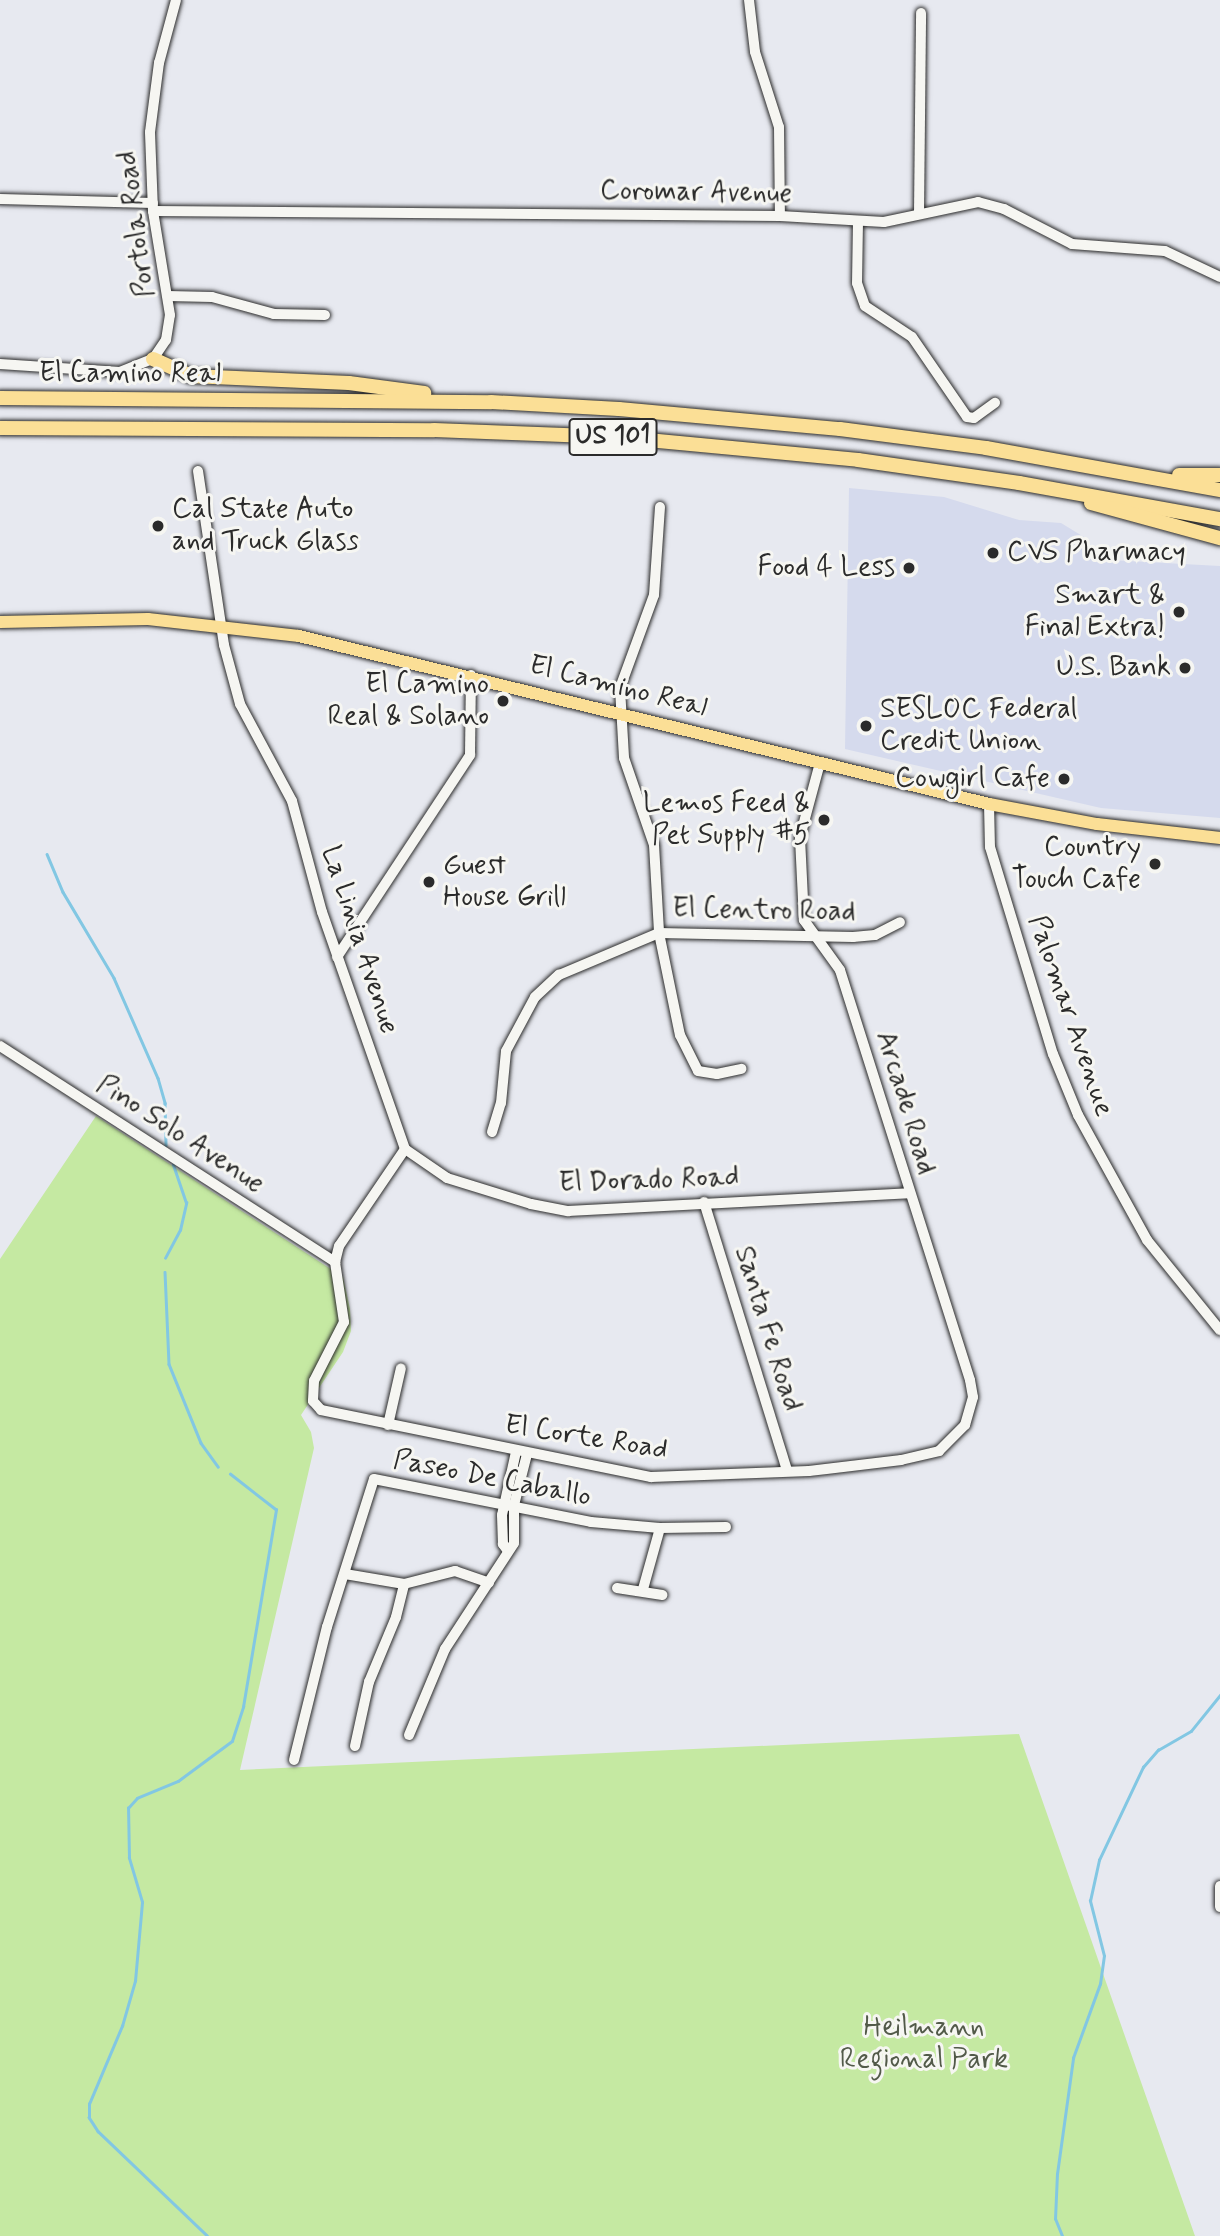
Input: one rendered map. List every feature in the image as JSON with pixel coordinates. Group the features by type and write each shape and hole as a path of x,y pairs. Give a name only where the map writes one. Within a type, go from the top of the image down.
{"highway":[{"path":"153,359 191,376 349,383 491,402"},
{"name":"El Camino Real","path":"0,398 491,402 840,429 1151,476 1220,490"},
{"name":"El Camino Real","path":"0,430 434,430 616,437 831,457 1019,483 1220,519"},
{"path":"1151,476 1220,475"},
{"path":"1019,483 1220,538"}],"main road":[{"name":"El Camino Real","path":"0,622 110,618 222,624 329,641 989,804 1107,826 1220,838"}],"street":[{"name":"Portola Road","path":"153,359 168,332 169,296 149,168 153,97 176,0"},
{"path":"749,0 755,52 779,127 780,216"},
{"path":"919,213 921,13"},
{"name":"Coromar Avenue","path":"0,199 153,207 780,216 858,221 893,221 957,204 989,204 1072,244 1165,251 1220,277"},
{"path":"858,221 858,283 866,306 912,337 967,417 974,418 995,404"},
{"path":"169,296 212,297 274,314 325,314"},
{"path":"0,365 120,372 153,359"},
{"name":"La Linia Avenue","path":"198,471 222,624 240,704 289,793 337,957 405,1149"},
{"path":"660,507 654,596 623,677 621,713 624,758 656,859 659,933 675,1020 691,1062 705,1074 741,1069"},
{"path":"337,957 470,755 471,675"},
{"name":"Arcade Road","path":"820,763 800,837 804,920 840,971 973,1397 965,1425 939,1451"},
{"name":"Palomar Avenue","path":"989,804 990,847 1053,1054 1078,1115 1147,1240 1220,1331"},
{"name":"El Centro Road","path":"492,1132 501,1103 506,1051 542,988 559,975 659,933 875,935 900,922"},
{"name":"Pino Solo Avenue","path":"0,1046 335,1262"},
{"path":"335,1262 344,1234 405,1149"},
{"name":"El Dorado Road","path":"405,1149 447,1178 551,1209 909,1193"},
{"name":"Santa Fe Road","path":"704,1202 787,1470"},
{"name":"El Corte Road","path":"335,1262 344,1322 314,1381 316,1404 321,1410 521,1453 651,1477 863,1465 939,1451"},
{"path":"388,1425 401,1368"},
{"path":"409,1735 446,1648 508,1551 502,1544 521,1453"},
{"name":"Paseo De Caballo","path":"295,1760 318,1660 374,1479 509,1503 591,1522 660,1528 726,1527"},
{"path":"643,1588 660,1528"},
{"path":"345,1574 404,1584 455,1571 475,1575 489,1584"},
{"path":"355,1746 369,1682 396,1617 404,1584"},
{"path":"617,1588 643,1588 662,1595"},
{"path":"1220,1886 1220,1907"}],"shaded area":[{"path":"849,488 944,497 1019,520 1061,523 1084,537 1091,559 1220,566 1220,818 1101,808 845,749"}],"green space":[{"name":"Heilmann Regional Park","path":"96,1116 343,1277 350,1309 351,1331 343,1352 301,1415 311,1432 314,1448 240,1770 1019,1734 1195,2236 0,2236 0,1259"}],"waterway":[{"path":"47,854 63,892 114,978 158,1078 165,1103 166,1145"},
{"path":"165,1258 180,1230 186,1203 173,1165"},
{"path":"165,1272 169,1364 201,1443 218,1466"},
{"path":"207,2236 98,2132 89,2118 89,2104 122,2026 135,1981 142,1902 129,1858 128,1808 137,1798 178,1781 232,1741 243,1707 276,1510 230,1474"},
{"path":"1062,2236 1055,2219 1057,2174 1073,2058 1100,1984 1104,1956 1090,1901 1099,1860 1143,1767 1158,1750 1191,1731 1220,1695"}],"place":[{"name":"Cal State Auto and Truck Glass","path":"158,526"},
{"name":"CVS Pharmacy","path":"993,553"},
{"name":"Food 4 Less","path":"909,568"},
{"name":"Smart & Final Extra!","path":"1179,612"},
{"name":"U.S. Bank","path":"1185,668"},
{"name":"El Camino Real & Solano","path":"503,701"},
{"name":"SESLOC Federal Credit Union","path":"866,726"},
{"name":"Cowgirl Cafe","path":"1064,779"},
{"name":"Lemos Feed & Pet Supply #5","path":"824,820"},
{"name":"Country Touch Cafe","path":"1155,864"},
{"name":"Guest House Grill","path":"429,882"}]}
